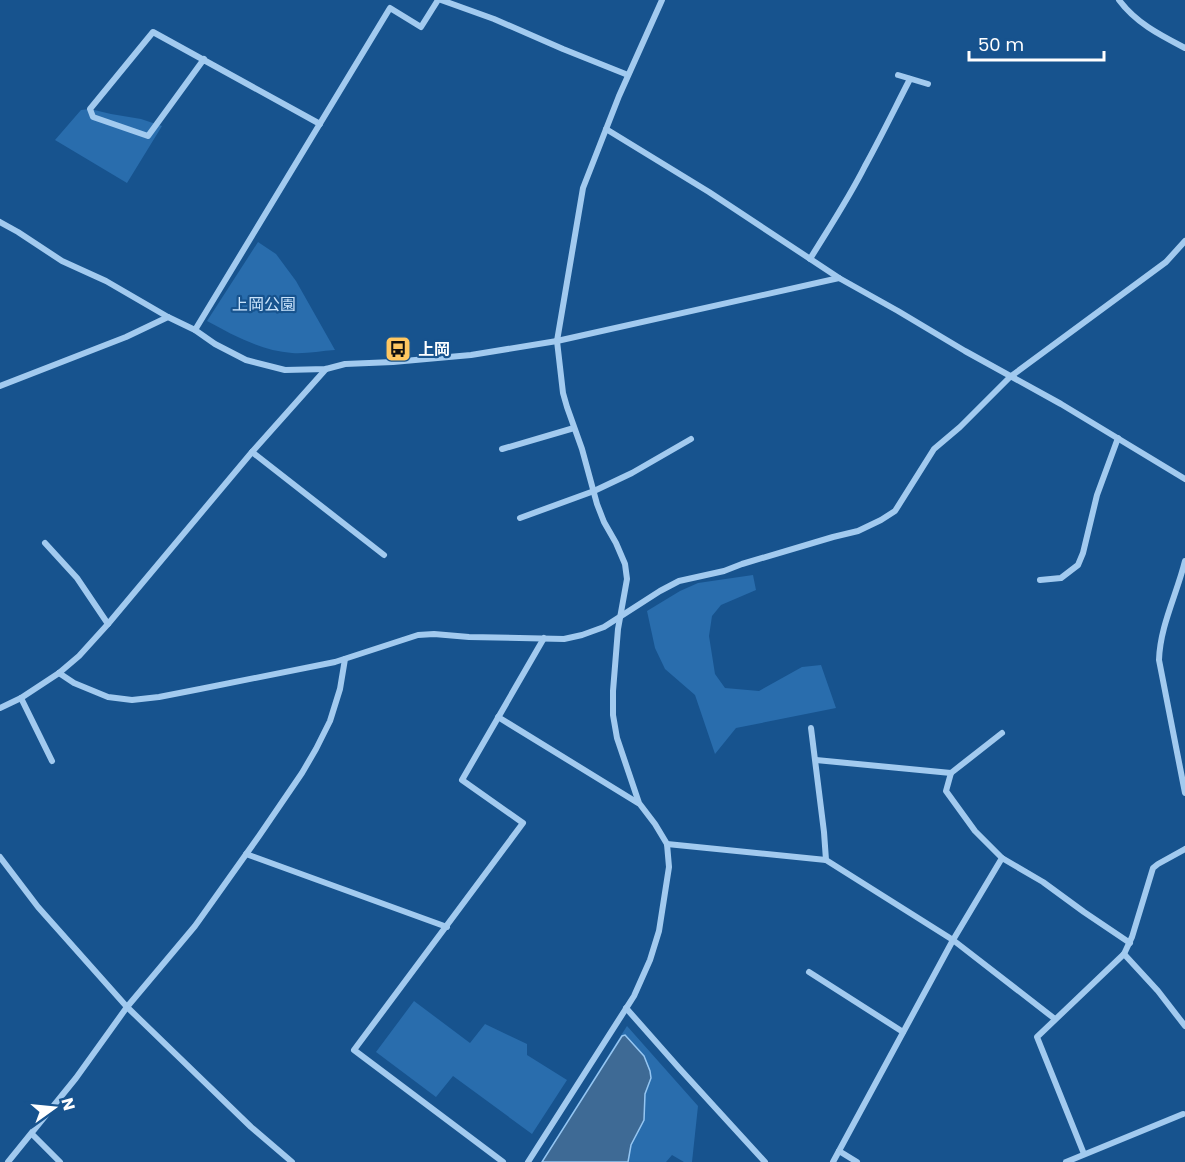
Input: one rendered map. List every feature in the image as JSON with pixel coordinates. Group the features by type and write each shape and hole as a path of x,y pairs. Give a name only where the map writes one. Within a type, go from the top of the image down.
{"street":[{"path":"195,330 390,8 421,27 439,0 494,19 628,75"},
{"path":"528,1162 634,996 650,960 659,931 669,867 667,844 639,803 617,738 613,715 613,691 618,629 627,579 625,564 604,522 563,393 557,341 583,188 628,75 662,0"},
{"path":"1119,0 1136,20 1185,48"},
{"path":"204,59 148,136 93,117 90,109 153,32 204,59 320,124"},
{"path":"898,75 927,84"},
{"path":"810,259 865,166 910,79"},
{"path":"606,129 709,192 839,278 1061,404 1185,479"},
{"path":"0,222 62,261 106,281 236,355 265,366 285,370 326,369 345,364 471,355 557,341 839,278"},
{"path":"59,674 108,697 132,700 243,681 345,659 418,635 564,639 604,627 679,581 724,571 858,531 895,511 934,449 960,427 1010,377 1166,262 1185,241"},
{"path":"0,386 126,337 168,317"},
{"path":"0,708 21,698 59,674 79,656 252,452 326,369"},
{"path":"502,449 574,428"},
{"path":"1040,580 1061,578 1078,566 1097,495 1118,438"},
{"path":"520,518 594,491 632,473 691,439"},
{"path":"252,452 384,555"},
{"path":"45,543 77,578 108,624"},
{"path":"1185,561 1159,644 1158,660 1185,793"},
{"path":"503,1162 354,1050 523,823 462,780 544,638"},
{"path":"8,1162 76,1078 127,1007 195,927 302,773 330,721 340,689 345,659"},
{"path":"21,698 52,761"},
{"path":"498,717 639,803"},
{"path":"811,729 826,860"},
{"path":"1002,733 951,772 946,791 975,831 1002,858 1043,882 1130,943"},
{"path":"816,760 951,772"},
{"path":"667,844 826,860 953,940 1055,1018"},
{"path":"1084,1154 1037,1037 1124,954 1130,943 1153,868 1185,849"},
{"path":"246,854 447,927"},
{"path":"0,857 39,907 127,1007 251,1127 292,1162"},
{"path":"833,1162 953,940 1002,858"},
{"path":"1124,954 1158,991 1185,1026"},
{"path":"809,972 903,1032"},
{"path":"626,1008 765,1162"},
{"path":"1066,1162 1183,1114"},
{"path":"32,1134 60,1162"},
{"path":"839,1151 857,1162"}],"green space":[{"path":"90,109 141,119 162,126 127,183 55,140 81,110"},
{"name":"上岡公園","path":"258,242 276,254 296,281 335,350 281,352 248,342 207,321"},
{"path":"753,575 756,590 721,605 712,616 709,636 715,674 725,688 759,691 802,667 821,665 836,708 736,728 715,754 695,695 665,669 655,648 647,611 698,583"},
{"path":"414,1001 470,1043 485,1024 527,1044 527,1055 567,1080 532,1134 453,1076 436,1097 376,1052"},
{"path":"627,1026 698,1106 692,1162 684,1162 672,1155 666,1162 541,1162"}],"shaded area":[{"path":"625,1035 644,1056 651,1078 645,1094 644,1120 631,1145 628,1162 542,1162 622,1036"}],"place":[{"name":"上岡","path":"398,349"}]}
